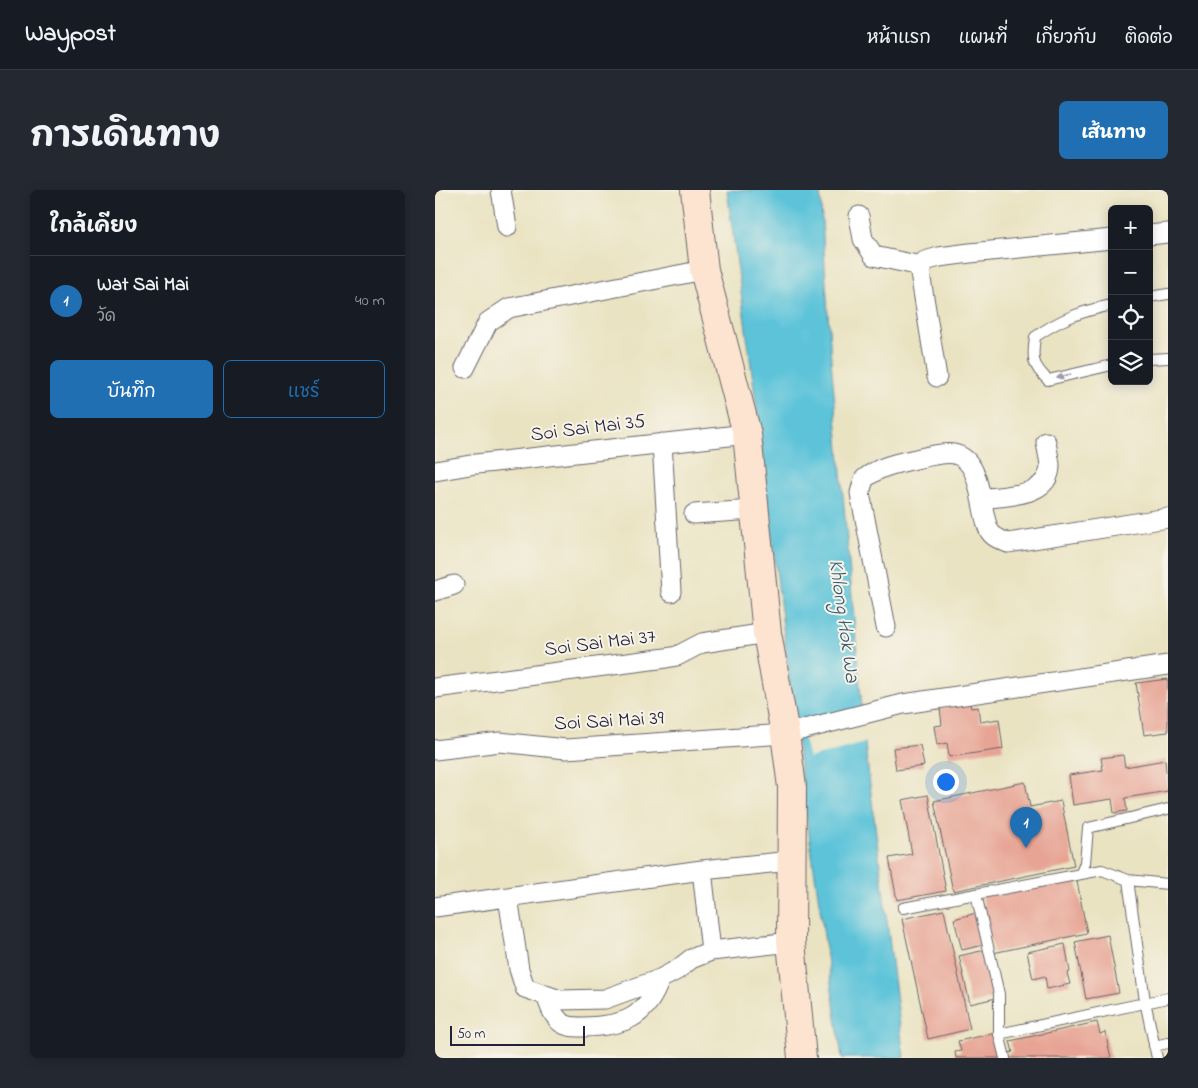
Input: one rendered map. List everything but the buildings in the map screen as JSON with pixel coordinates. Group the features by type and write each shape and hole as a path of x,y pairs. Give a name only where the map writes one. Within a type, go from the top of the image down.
{"street":[{"path":"501,190 507,227"},
{"path":"695,190 704,270 747,434 753,510 767,633 790,734 792,786 791,942 802,1058"},
{"path":"859,216 863,239 874,256 921,266"},
{"path":"1153,235 1168,233"},
{"path":"937,377 920,273 921,266 925,261 939,257 1108,239"},
{"path":"465,368 488,322 509,308 704,270"},
{"name":"Soi Sai Mai 35","path":"435,471 476,464 747,434"},
{"path":"981,499 1036,491 1044,483 1050,467 1046,442"},
{"path":"662,443 671,592"},
{"path":"886,627 861,492 864,479 885,465 940,454 954,454 966,459 973,468 989,532 999,540 1008,543 1168,518"},
{"path":"694,514 753,510"},
{"path":"435,591 454,585"},
{"name":"Soi Sai Mai 37","path":"435,688 667,658 677,656 702,643 767,633"},
{"name":"Soi Sai Mai 39","path":"435,750 500,742 566,749 790,734 903,704 1168,666"},
{"path":"435,907 702,870 791,861"},
{"path":"702,870 711,951"},
{"path":"508,897 519,969 525,988 560,1000 605,999 660,979 677,970 691,959 711,951 791,942"},
{"path":"546,996 556,1018 568,1027 609,1026 633,1017 653,999 660,979"}],"lane":[{"path":"1153,297 1168,296"},
{"path":"1108,306 1073,315 1051,326 1035,337 1032,354 1036,368 1048,380 1108,366"},
{"path":"1153,359 1168,358"},
{"path":"1081,873 1085,863 1088,828 1168,809"},
{"path":"903,908 1102,870 1128,880 1168,884"},
{"path":"1128,880 1145,1002 1157,1058"},
{"path":"976,894 999,994 999,1034 1005,1058"},
{"path":"999,1034 1168,998"},
{"path":"1154,1046 1168,1043"}],"water":[{"name":"Khlong Hok Wa","path":"727,190 820,190 831,360 866,753 904,1058 842,1058 804,801 757,410"}],"pier":[{"path":"866,718 868,742 809,758 803,736"}],"place":[{"name":"Wat Sai Mai","path":"1026,848"}]}
